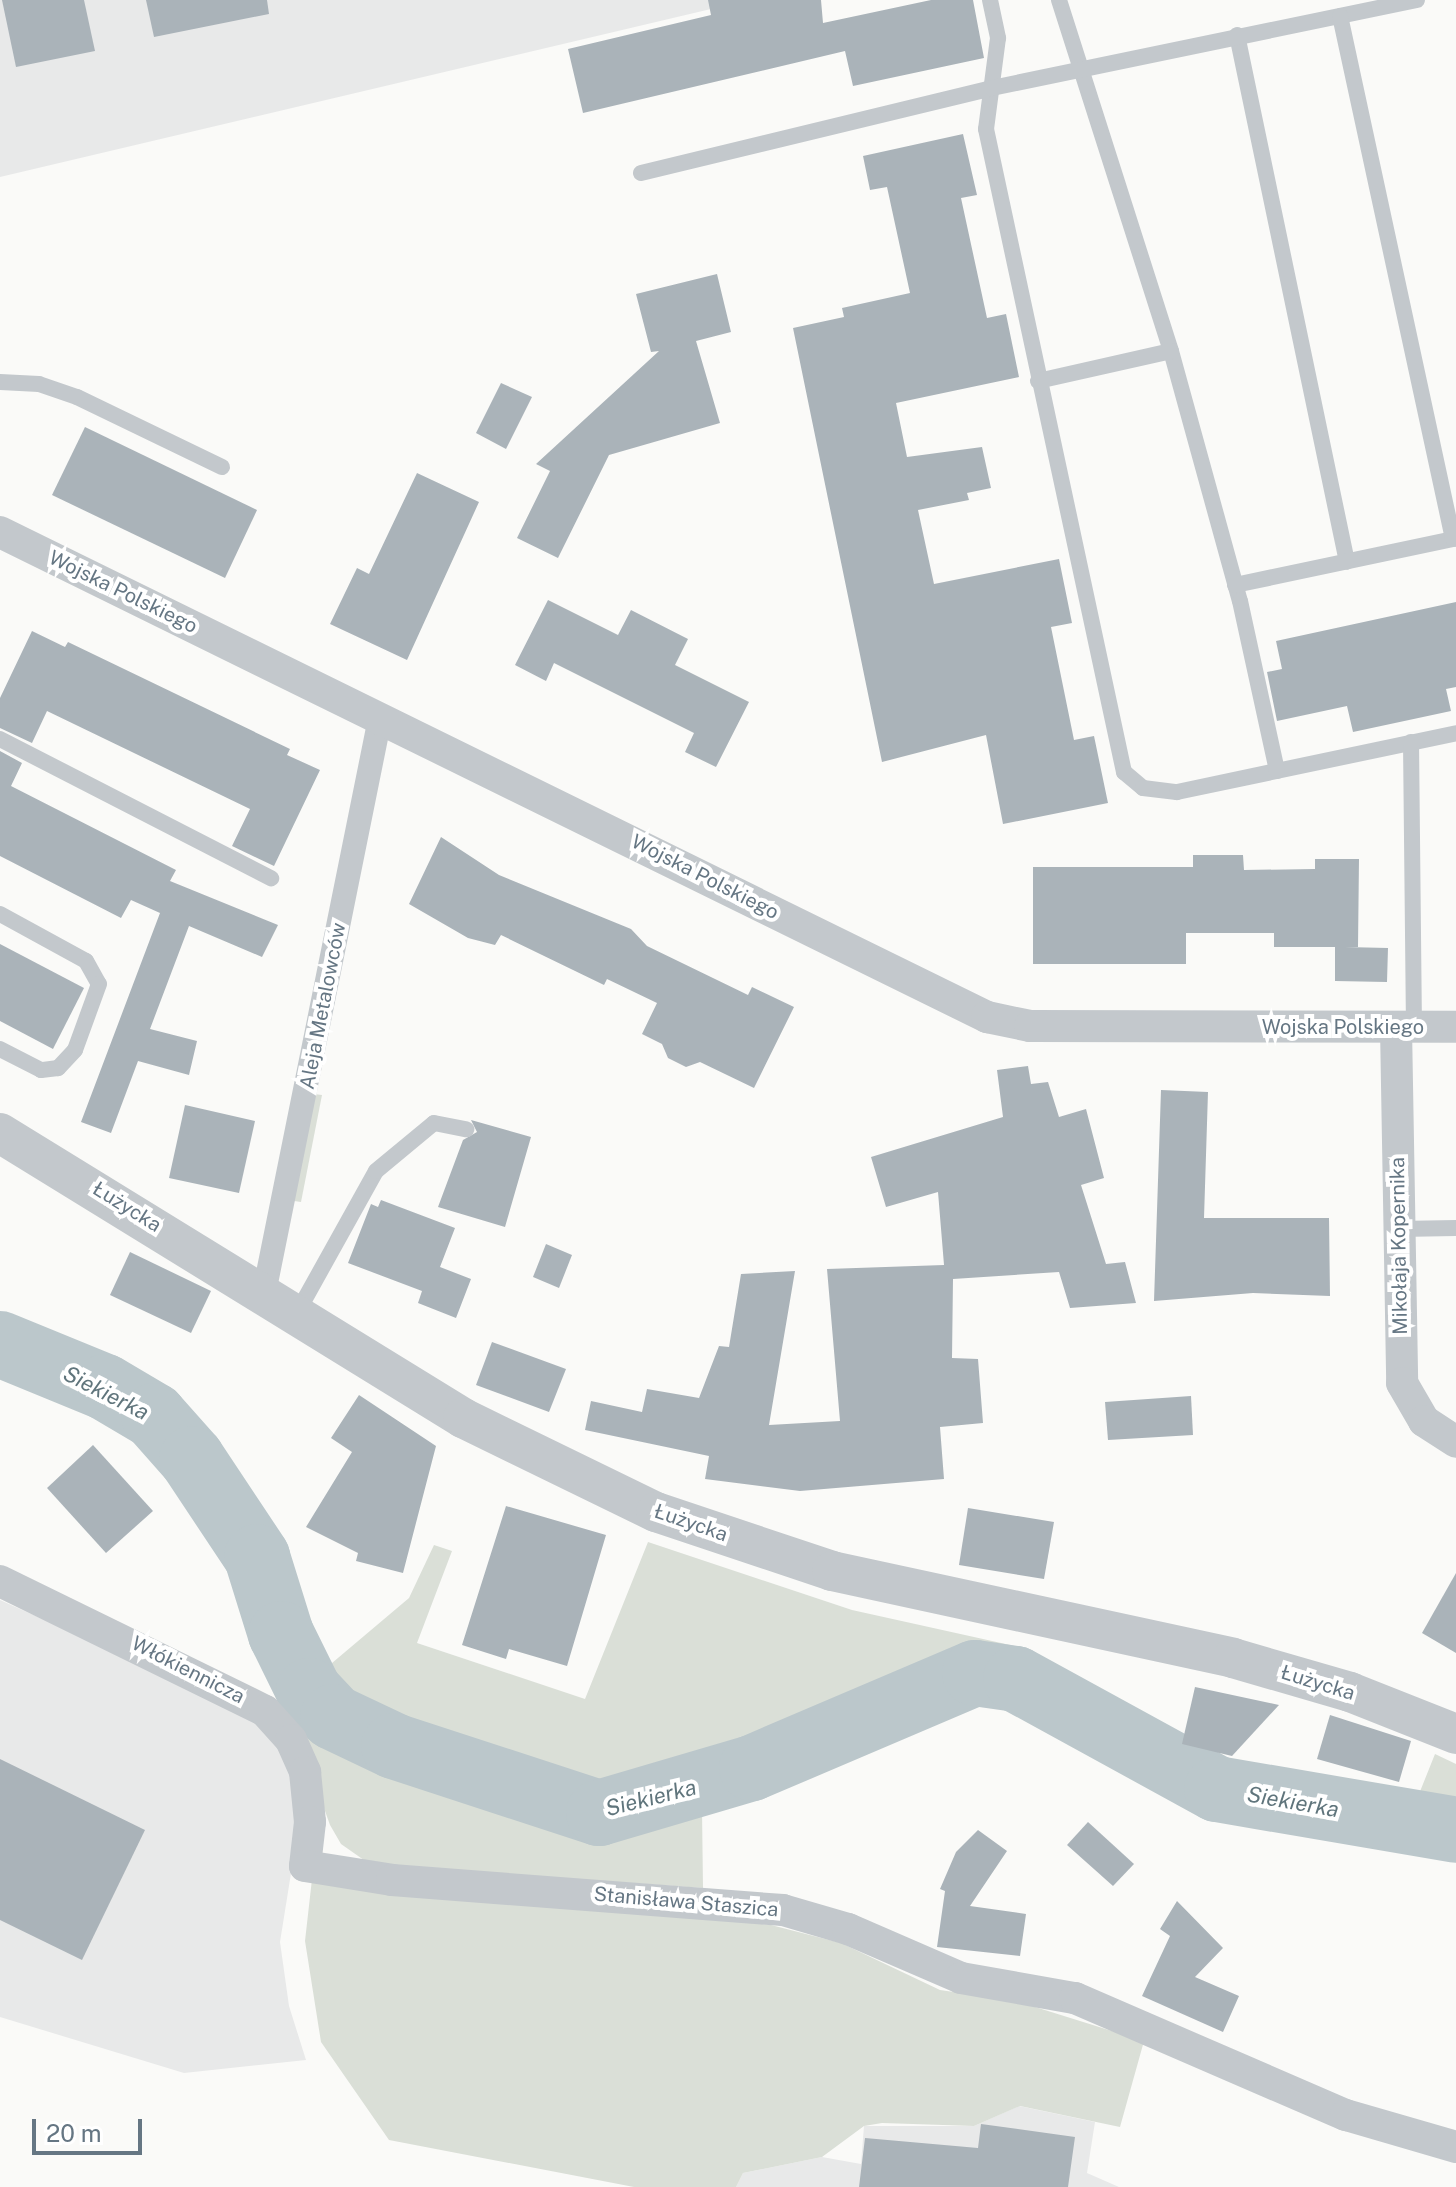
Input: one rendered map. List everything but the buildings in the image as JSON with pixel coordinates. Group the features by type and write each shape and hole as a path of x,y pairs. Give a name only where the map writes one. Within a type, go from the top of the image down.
{"street":[{"name":"Wojska Polskiego","path":"0,532 987,1017 1030,1026 1456,1027"},
{"name":"Aleja Metalowców","path":"280,1303 346,945 380,718"},
{"name":"Mikołaja Kopernika","path":"1405,1027 1399,1229 1402,1383 1424,1421 1456,1442"},
{"name":"Łużycka","path":"0,1133 501,1439 656,1512 832,1571 1233,1658 1350,1692 1456,1734"},
{"name":"Włókiennicza","path":"0,1581 265,1711 291,1740 305,1772 310,1822 305,1866"},
{"name":"Stanisława Staszica","path":"305,1866 392,1880 783,1910 848,1929 961,1978 1075,1998 1346,2115 1456,2147"}],"lane":[{"path":"990,0 998,38 986,129 1124,772 1156,793 1456,733"},
{"path":"1059,0 1171,351 1235,585 1277,771"},
{"path":"641,173 992,88 1407,1"},
{"path":"1235,585 1453,539 1340,16"},
{"path":"1237,35 1347,562"},
{"path":"1038,381 1171,351"},
{"path":"0,382 39,384 77,397 222,467"},
{"path":"0,739 271,878"},
{"path":"1405,1027 1411,742"},
{"path":"0,914 86,961 99,984 75,1050 58,1068 41,1070 0,1049"},
{"path":"280,1303 376,1171 434,1123 466,1129"},
{"path":"1399,1229 1456,1228"}],"shaded area":[{"path":"0,0 749,0 0,177"},
{"path":"314,1094 322,1095 301,1202 294,1201"},
{"path":"648,1542 852,1610 1024,1648 1006,1659 953,1661 727,1762 655,1788 616,1795 560,1790 502,1764 388,1729 344,1701 319,1674 409,1598 434,1545 452,1551 417,1643 585,1699"},
{"path":"0,1600 241,1708 289,1757 300,1817 280,1942 289,2006 306,2060 184,2073 0,2017"},
{"path":"291,1715 374,1754 574,1824 626,1827 702,1809 703,1888 371,1865 341,1844 330,1825"},
{"path":"1435,1754 1456,1764 1456,1820 1411,1814"},
{"path":"312,1879 771,1925 841,1943 940,1990 1016,2001 1144,2041 1120,2127 1020,2106 974,2126 882,2123 864,2126 822,2157 743,2173 736,2187 634,2187 389,2140 321,2042 305,1941"},
{"path":"1019,2106 1095,2122 1087,2173 1119,2187 736,2187 743,2173 822,2157 861,2164 864,2126 974,2126"}],"waterway":[{"name":"Siekierka","path":"0,1344 105,1387 154,1416 192,1459 257,1557 281,1634 309,1691 333,1717 394,1746 599,1813 752,1768 975,1673 1016,1679 1217,1789 1456,1830"}]}
